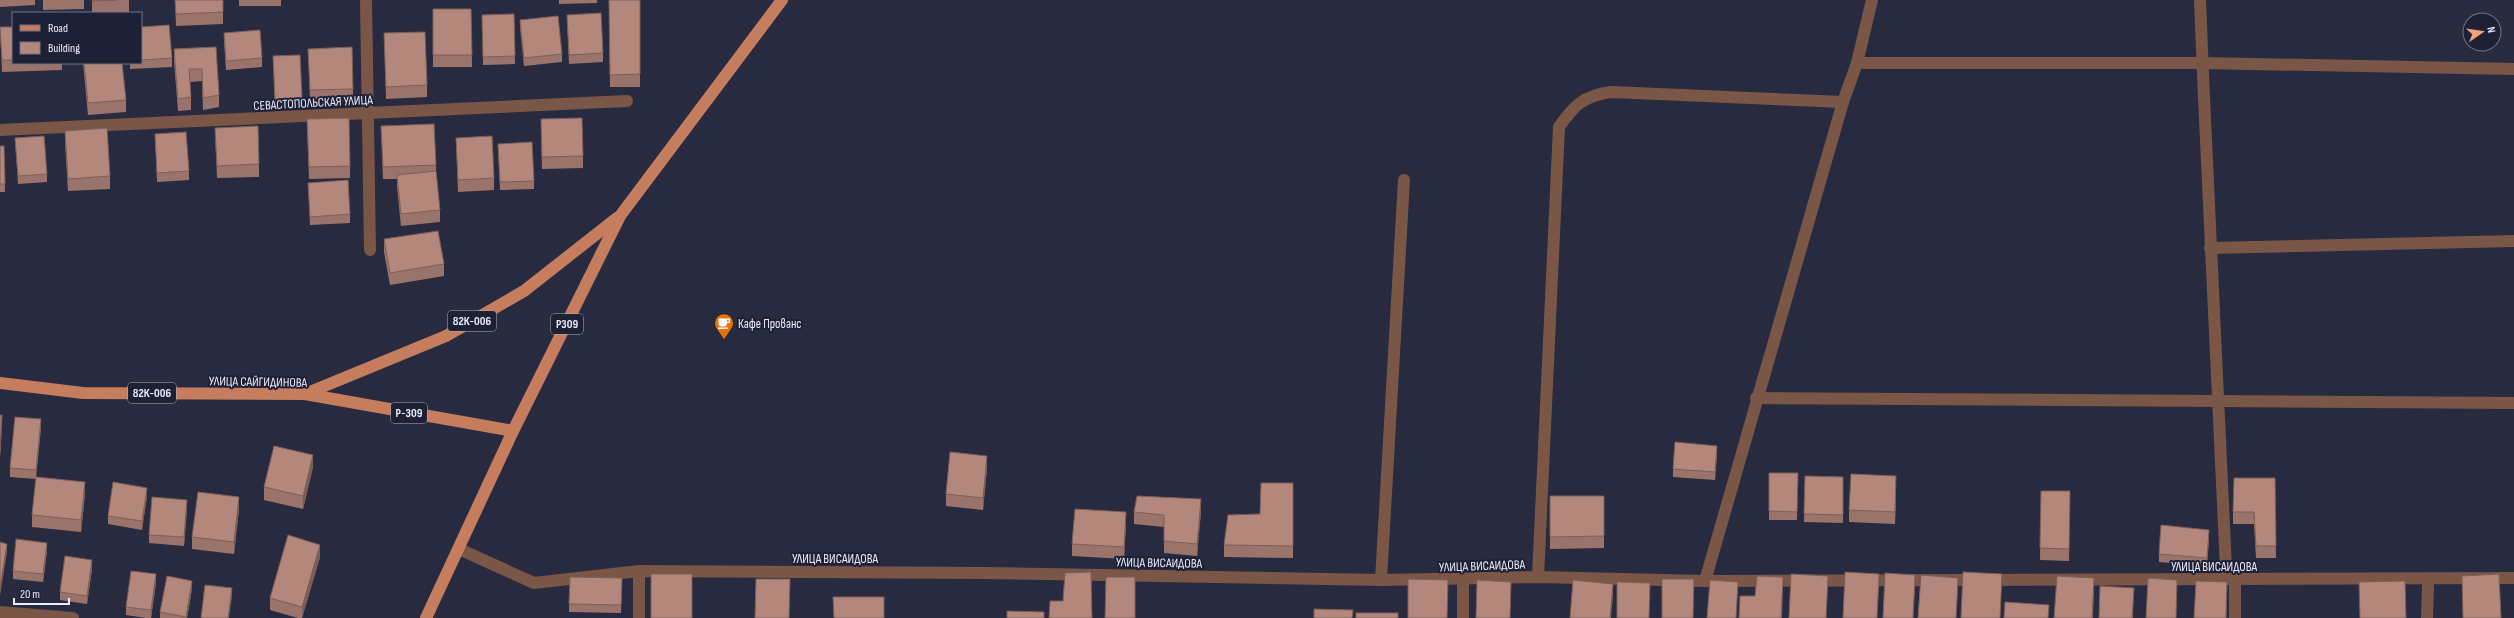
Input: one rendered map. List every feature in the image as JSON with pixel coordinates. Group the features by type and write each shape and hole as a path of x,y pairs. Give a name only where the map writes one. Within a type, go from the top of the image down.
{"main road":[{"name":"82К-006","path":"305,394 446,336 524,291 620,216 782,0"},
{"name":"Р309","path":"513,432 620,216"},
{"name":"УЛИЦА САЙГИДИНОВА","path":"0,383 83,393 305,394 513,432"},
{"path":"426,618 513,432"}],"street":[{"path":"366,0 370,250"},
{"path":"1705,581 1756,398 1843,102 1857,63 1872,0"},
{"path":"2200,0 2210,248 2220,402 2226,570 2235,580 2235,618"},
{"path":"1857,63 2202,63 2514,69"},
{"path":"1538,577 1559,127 1571,110 1592,95 1611,92 1843,102"},
{"name":"СЕВАСТОПОЛЬСКАЯ УЛИЦА","path":"0,130 627,102"},
{"path":"1381,580 1404,180"},
{"path":"2210,248 2514,241"},
{"path":"1756,398 2514,403"},
{"name":"УЛИЦА ВИСАИДОВА","path":"459,549 534,583 639,571 990,573 1381,580 1463,580 1538,577 1705,581 2514,578"},
{"path":"639,571 639,618"},
{"path":"1463,580 1463,618"},
{"path":"2428,586 2428,618"},
{"path":"0,612 73,618"}],"building":[{"path":"92,0 117,0 92,1"},
{"path":"175,0 223,0 223,12 176,14"},
{"path":"609,0 640,0 640,74 610,75"},
{"path":"433,9 471,9 472,55 433,55"},
{"path":"601,13 603,53 569,55 567,15"},
{"path":"514,14 515,56 483,57 482,15"},
{"path":"558,16 562,54 524,58 520,20"},
{"path":"169,25 172,58 142,60 142,27"},
{"path":"0,27 12,27 12,60 2,60"},
{"path":"260,30 262,58 226,61 224,33"},
{"path":"425,32 427,85 386,87 384,33"},
{"path":"216,47 219,95 203,98 202,69 189,69 191,97 178,99 174,49"},
{"path":"352,47 353,89 310,90 308,49"},
{"path":"300,55 302,98 275,99 273,56"},
{"path":"84,64 122,64 126,100 88,103"},
{"path":"349,118 350,166 309,167 307,119"},
{"path":"582,118 583,156 542,157 541,119"},
{"path":"434,124 436,165 383,167 381,126"},
{"path":"258,126 259,164 217,166 215,128"},
{"path":"107,128 110,176 68,179 65,131"},
{"path":"186,132 189,171 157,173 155,134"},
{"path":"44,136 47,174 18,176 15,138"},
{"path":"492,136 494,178 458,180 456,138"},
{"path":"532,142 534,181 500,182 498,144"},
{"path":"0,146 4,146 5,184 0,184"},
{"path":"436,171 440,210 401,214 397,175"},
{"path":"348,180 350,214 310,217 308,183"},
{"path":"438,231 444,264 390,273 384,239"},
{"path":"0,415 2,415 0,452"},
{"path":"15,417 41,419 36,470 10,468"},
{"path":"1675,442 1717,446 1715,472 1673,469"},
{"path":"274,446 313,455 303,496 264,487"},
{"path":"950,452 987,456 983,498 946,494"},
{"path":"1769,473 1798,473 1797,512 1769,511"},
{"path":"1851,474 1896,476 1895,512 1849,510"},
{"path":"1805,476 1843,477 1843,515 1804,514"},
{"path":"36,477 85,482 81,520 32,515"},
{"path":"2234,478 2275,478 2276,546 2256,546 2254,512 2233,512"},
{"path":"113,482 147,488 142,521 108,516"},
{"path":"1261,483 1293,483 1293,546 1224,545 1228,515 1260,514"},
{"path":"2041,491 2070,491 2069,549 2040,548"},
{"path":"198,492 239,497 234,542 192,537"},
{"path":"1137,496 1201,499 1197,544 1164,541 1164,515 1134,512"},
{"path":"1550,496 1604,496 1604,536 1550,537"},
{"path":"152,497 187,500 184,537 149,535"},
{"path":"1075,509 1126,512 1124,547 1072,544"},
{"path":"2161,525 2209,530 2207,558 2159,554"},
{"path":"288,535 320,545 302,607 270,598"},
{"path":"16,539 47,543 43,574 13,571"},
{"path":"0,542 7,544 0,588"},
{"path":"65,556 92,560 87,596 60,592"},
{"path":"131,571 156,574 151,610 126,607"},
{"path":"1091,572 1092,618 1049,618 1050,601 1063,601 1065,573"},
{"path":"1845,572 1879,574 1877,618 1843,618"},
{"path":"1963,572 2002,574 2000,618 1961,618"},
{"path":"1885,573 1915,575 1913,618 1883,618"},
{"path":"651,574 692,574 692,618 651,618"},
{"path":"1791,574 1828,576 1826,618 1789,618"},
{"path":"2499,574 2501,618 2463,618 2462,576"},
{"path":"1921,575 1958,578 1956,618 1918,618"},
{"path":"167,576 192,581 186,617 160,612"},
{"path":"1757,576 1783,577 1781,618 1739,618 1740,596 1755,596"},
{"path":"2057,576 2094,578 2092,618 2054,618"},
{"path":"570,577 622,578 621,605 569,604"},
{"path":"1106,577 1135,577 1135,618 1105,618"},
{"path":"2148,578 2177,580 2176,618 2146,618"},
{"path":"756,579 790,579 789,618 755,618"},
{"path":"1408,579 1448,580 1447,618 1408,618"},
{"path":"1662,579 1694,579 1693,618 1662,618"},
{"path":"1477,580 1511,582 1510,618 1476,618"},
{"path":"1573,580 1613,584 1610,618 1570,618"},
{"path":"1710,580 1738,582 1736,618 1707,618"},
{"path":"2196,581 2227,582 2226,618 2194,618"},
{"path":"2405,581 2406,618 2360,618 2359,582"},
{"path":"1617,582 1650,583 1649,618 1617,618"},
{"path":"205,585 232,588 228,618 201,618"},
{"path":"2100,586 2134,588 2132,618 2099,618"},
{"path":"833,597 884,597 884,618 834,618"},
{"path":"2005,602 2049,605 2048,618 2004,618"},
{"path":"1314,609 1353,610 1352,618 1314,618"},
{"path":"1007,611 1044,612 1044,618 1007,618"},
{"path":"1356,613 1398,613 1398,618 1356,618"}],"place":[{"name":"Кафе Прованс","path":"724,340"}]}
